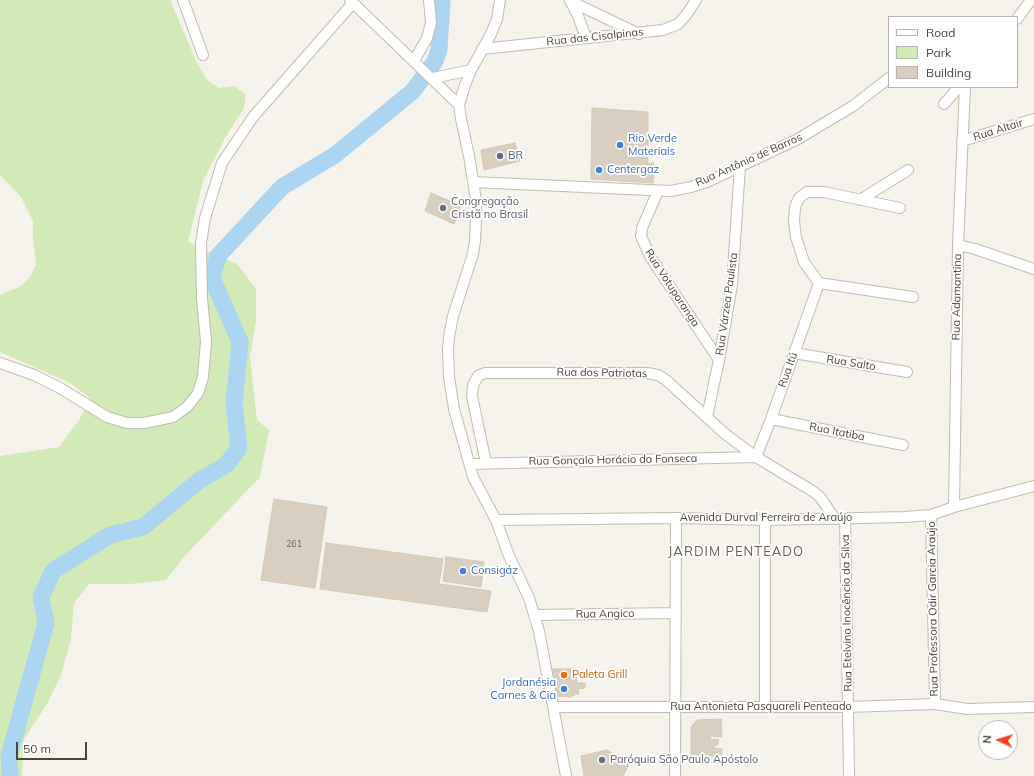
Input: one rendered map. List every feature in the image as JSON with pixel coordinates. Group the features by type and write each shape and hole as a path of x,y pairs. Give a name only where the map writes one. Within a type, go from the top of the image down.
{"street":[{"path":"183,0 203,55"},
{"path":"417,63 431,23 430,0"},
{"path":"500,0 497,19 491,34 471,70 459,105 476,200 475,240 473,254 453,316 449,337 449,377 454,409 473,477 496,520 509,556 529,598 535,615 554,707 566,776"},
{"path":"570,0 639,34"},
{"path":"570,0 586,38"},
{"name":"Rua das Cisalpinas","path":"482,49 639,34 663,30 678,24 696,0"},
{"path":"1018,16 1031,0"},
{"path":"0,363 34,375 60,388 107,417 127,423 144,423 173,417 186,407 198,393 203,376 206,342 202,298 202,243 205,218 222,163 253,117 351,2 432,77 459,105"},
{"path":"1018,17 1034,10"},
{"path":"432,77 471,70"},
{"name":"Rua Antônio de Barros","path":"473,182 671,191 691,187 707,182 798,139 853,106 888,79"},
{"path":"944,104 958,88"},
{"name":"Rua Adamantina","path":"954,507 958,244 965,88"},
{"name":"Rua Altair","path":"962,141 1034,119"},
{"name":"Rua Várzea Paulista","path":"708,417 732,285 740,167"},
{"path":"860,200 908,170"},
{"name":"Rua Votuporanga","path":"658,190 642,228 641,236 652,258 719,360"},
{"path":"900,208 814,191 807,192 799,198 796,207 796,237 804,262 819,283 913,297"},
{"path":"958,244 1034,269"},
{"name":"Rua Itú","path":"756,457 819,283"},
{"name":"Rua Salto","path":"794,353 907,372"},
{"name":"Rua dos Patriotas","path":"486,463 472,396 473,385 478,376 486,373 647,373 658,375 666,380 724,433 756,457 814,492 840,518"},
{"name":"Rua Itatiba","path":"771,419 903,445"},
{"name":"Rua Gonçalo Horácio da Fonseca","path":"470,464 756,457"},
{"name":"Avenida Durval Ferreira de Araújo","path":"496,520 676,518 765,520 906,517 931,515 954,507 1033,486"},
{"name":"Rua Professora Odir Garcia Araújo","path":"931,515 935,704"},
{"path":"675,776 676,518"},
{"name":"Rua Etelvino Inocêncio da Silva","path":"840,518 848,707"},
{"path":"765,520 765,707"},
{"name":"Rua Angico","path":"535,615 676,613"},
{"name":"Rua Antonieta Pasquareli Penteado","path":"554,707 848,707 935,704 967,709 1034,707"},
{"path":"848,707 849,776"}],"green space":[{"path":"0,0 170,0 198,65 207,80 219,88 234,86 246,94 244,108 225,138 203,181 188,242 237,264 256,289 256,321 250,357 257,420 269,430 260,477 183,558 166,580 130,584 89,584 74,603 71,639 61,675 47,704 24,739 22,776 0,776 0,456 59,447 79,420 91,399 70,383 0,352 0,295 21,286 30,277 36,264 33,241 33,221 21,197 0,175"}],"building":[{"name":"Rio Verde Materiais","path":"592,108 648,112 648,164 654,163 653,183 591,179"},
{"name":"BR","path":"515,143 520,161 484,170 481,150"},
{"name":"Congregação Cristã no Brasil","path":"431,193 461,206 454,224 425,211"},
{"path":"274,499 327,507 315,588 261,580"},
{"path":"326,543 443,559 439,584 491,591 487,612 320,589"},
{"name":"Consigáz","path":"446,557 484,562 481,587 443,581"},
{"path":"552,669 576,669 577,683 585,683 585,688 578,689 579,694 575,694 571,697 555,696"},
{"path":"721,719 722,737 711,736 710,740 718,739 718,745 715,745 714,748 722,749 721,756 691,756 691,727 695,722 697,720"},
{"name":"Paróquia São Paulo Apóstolo","path":"607,750 629,764 623,776 584,776 581,756"}],"waterway":[{"path":"10,776 9,756 46,623 41,597 53,571 110,535 143,527 200,480 226,465 239,448 234,404 240,342 212,278 218,256 282,187 335,155 413,91 435,61 439,50 442,0"}],"place":[{"name":"Rio Verde Materiais","path":"620,145"},
{"name":"BR","path":"500,156"},
{"name":"Centergaz","path":"599,170"},
{"name":"Congregação Cristã no Brasil","path":"443,208"},
{"name":"Consigáz","path":"463,571"},
{"name":"Paleta Grill","path":"564,675"},
{"name":"Jordanésia Carnes & Cia","path":"564,689"},
{"name":"Paróquia São Paulo Apóstolo","path":"602,760"}],"district":[{"name":"JARDIM PENTEADO","path":"736,552"}]}
